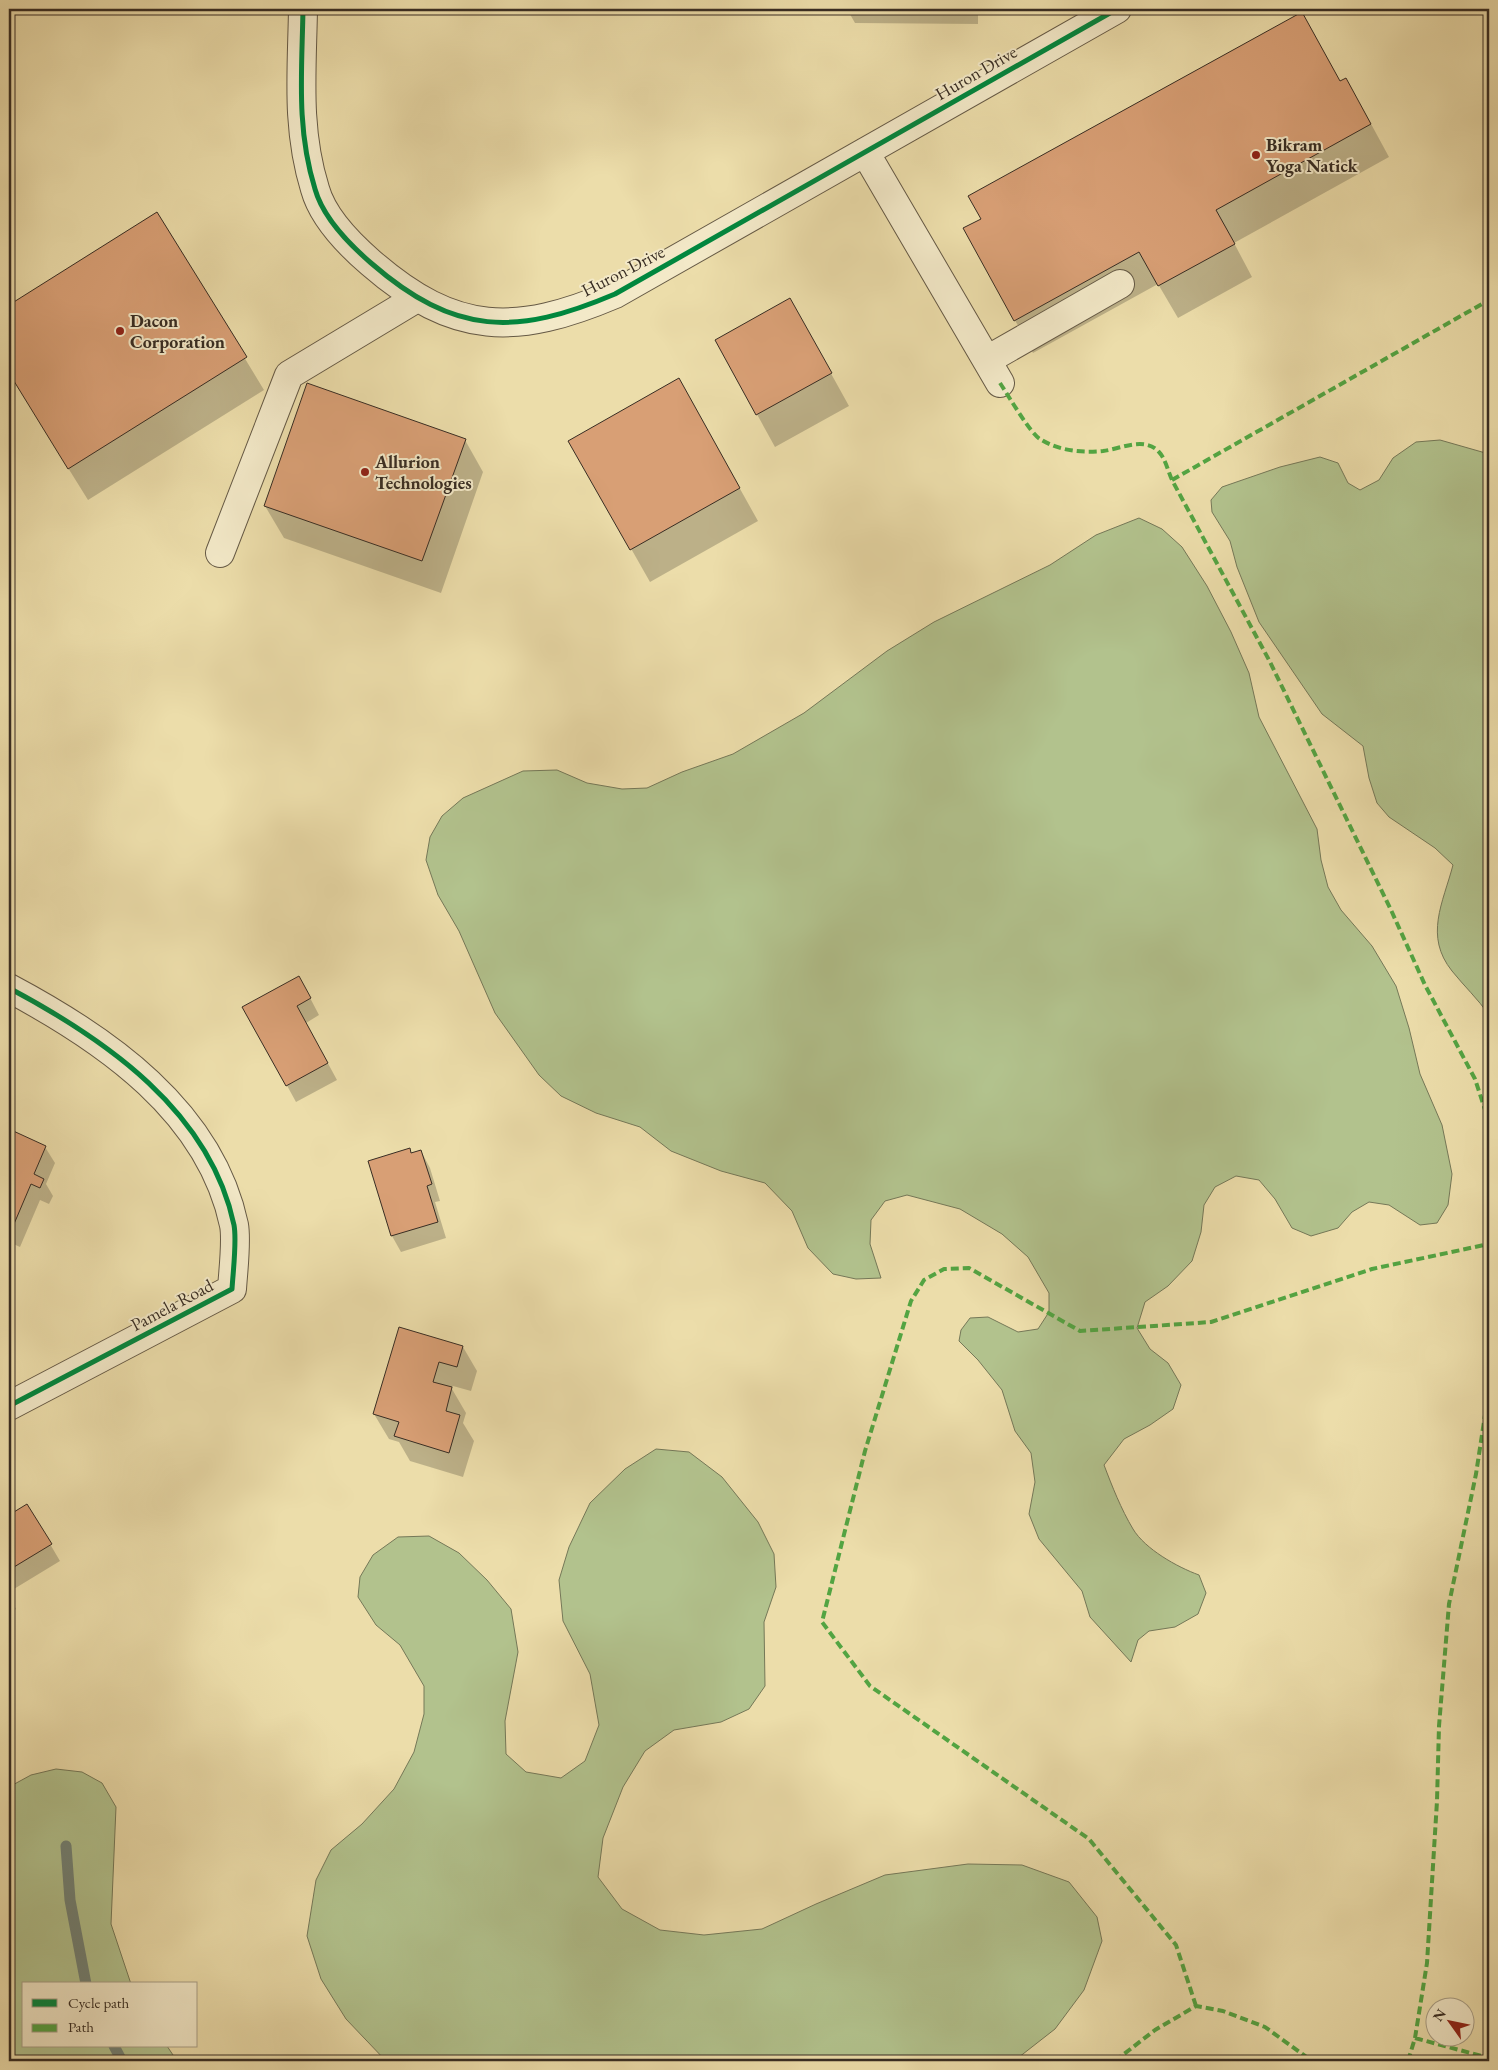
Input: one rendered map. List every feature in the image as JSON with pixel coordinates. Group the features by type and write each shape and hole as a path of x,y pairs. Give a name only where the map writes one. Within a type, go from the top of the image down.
{"street":[{"name":"Huron Drive","path":"303,9 301,111 304,148 315,191 333,224 358,251 389,279 417,298 452,315 484,322 520,322 550,317 587,306 615,294 1117,9"},
{"path":"865,152 1000,383"},
{"path":"986,360 1120,284"},
{"path":"220,553 288,375 417,298"},
{"name":"Pamela Road","path":"9,988 60,1017 95,1040 160,1093 185,1122 208,1158 225,1193 235,1227 232,1289 9,1406"}],"green space":[{"path":"1440,440 1489,454 1489,1015 1452,971 1439,945 1438,919 1453,865 1435,848 1389,817 1377,803 1369,778 1363,746 1322,714 1259,622 1237,567 1230,541 1212,512 1211,500 1222,487 1280,467 1320,457 1338,463 1348,483 1360,490 1379,480 1393,458 1416,442"},
{"path":"1139,518 1162,529 1182,547 1207,586 1231,632 1249,673 1259,717 1317,829 1321,860 1328,887 1341,910 1372,946 1396,986 1420,1074 1442,1125 1452,1174 1448,1205 1437,1223 1420,1225 1389,1205 1369,1202 1352,1212 1338,1228 1311,1236 1292,1228 1275,1199 1259,1180 1236,1176 1215,1187 1204,1205 1201,1232 1192,1261 1168,1286 1145,1302 1137,1328 1150,1349 1168,1363 1181,1385 1173,1409 1150,1425 1124,1439 1104,1465 1121,1505 1138,1536 1145,1544 1162,1556 1199,1575 1206,1593 1198,1614 1175,1627 1149,1631 1138,1640 1131,1662 1090,1617 1082,1591 1039,1539 1029,1514 1035,1482 1031,1453 1015,1431 1002,1390 978,1360 959,1341 961,1330 970,1318 988,1317 1018,1332 1038,1329 1049,1312 1049,1293 1028,1257 1002,1234 960,1209 907,1195 885,1201 871,1220 870,1244 881,1278 856,1279 833,1274 808,1248 792,1211 765,1183 721,1171 671,1151 640,1127 596,1113 561,1096 539,1075 495,1013 459,931 438,895 426,860 430,837 442,816 463,798 523,771 557,770 587,783 622,789 647,788 682,772 733,754 804,713 887,651 934,622 1050,565 1096,535"},
{"path":"656,1449 689,1452 722,1477 758,1522 774,1554 776,1587 764,1622 765,1686 749,1709 721,1722 674,1730 645,1751 623,1787 603,1838 598,1877 622,1909 660,1930 704,1935 762,1929 885,1875 968,1864 1022,1865 1069,1882 1097,1917 1102,1941 1084,1990 1055,2029 1014,2061 386,2061 346,2019 321,1979 307,1936 316,1880 331,1850 362,1824 394,1789 414,1752 424,1714 424,1686 400,1645 376,1625 358,1597 360,1577 373,1555 398,1537 429,1536 459,1553 487,1580 511,1609 518,1652 505,1721 506,1754 526,1772 561,1778 585,1761 599,1725 590,1674 563,1621 559,1580 569,1547 590,1503 625,1469"},
{"path":"56,1769 82,1772 102,1783 116,1807 111,1924 130,1982 22,1982 22,2048 168,2048 177,2061 9,2061 9,1787 31,1775"}],"building":[{"path":"1302,12 1340,81 1346,78 1371,124 1216,210 1235,244 1158,286 1139,252 1014,321 963,228 981,219 968,196"},
{"name":"Dacon Corporation","path":"157,212 247,357 68,469 9,373 9,305"},
{"path":"790,298 832,373 756,415 715,340"},
{"path":"679,378 740,488 630,550 568,441"},
{"name":"Allurion Technologies","path":"307,383 466,439 422,561 264,506"},
{"path":"299,976 311,998 297,1006 328,1063 286,1086 242,1007"},
{"path":"9,1129 46,1146 34,1174 44,1179 40,1188 31,1184 11,1231 9,1230"},
{"path":"410,1148 411,1153 421,1150 432,1184 427,1186 438,1222 391,1236 368,1161"},
{"path":"399,1327 463,1346 457,1367 439,1362 433,1382 452,1387 446,1411 460,1415 449,1453 394,1436 399,1422 373,1414"},
{"path":"27,1504 52,1544 9,1570 9,1515"}],"waterway":[{"path":"66,1846 70,1900 86,1982"},
{"path":"115,2048 122,2061"}],"marked path":[{"path":"1172,480 1489,300"},
{"path":"1000,383 1031,429 1040,439 1047,443 1063,449 1087,452 1140,444 1147,445 1159,452 1165,461 1172,480 1269,660 1391,910 1425,985 1475,1079 1489,1122"},
{"path":"1196,2006 1176,1945 1089,1839 870,1686 822,1622 865,1451 911,1301 924,1280 944,1269 969,1268 1080,1331 1211,1322 1372,1269 1489,1244"},
{"path":"1408,2061 1415,2038 1427,1963 1437,1801 1439,1726 1449,1604 1476,1474 1489,1389"},
{"path":"1115,2061 1155,2030 1196,2006 1223,2011 1265,2027 1312,2061"},
{"path":"1415,2038 1489,2058"}],"cycle path":[{"path":"303,9 301,77 305,144 315,189 324,210 354,248 402,287 431,305 459,316 487,322 516,322 547,317 580,308 615,294 1117,9"},
{"path":"9,988 45,1008 116,1055 178,1113 202,1147 221,1184 234,1225 235,1239 232,1289 9,1406"}],"place":[{"name":"Bikram Yoga Natick","path":"1256,155"},
{"name":"Dacon Corporation","path":"120,331"},
{"name":"Allurion Technologies","path":"365,472"}]}
